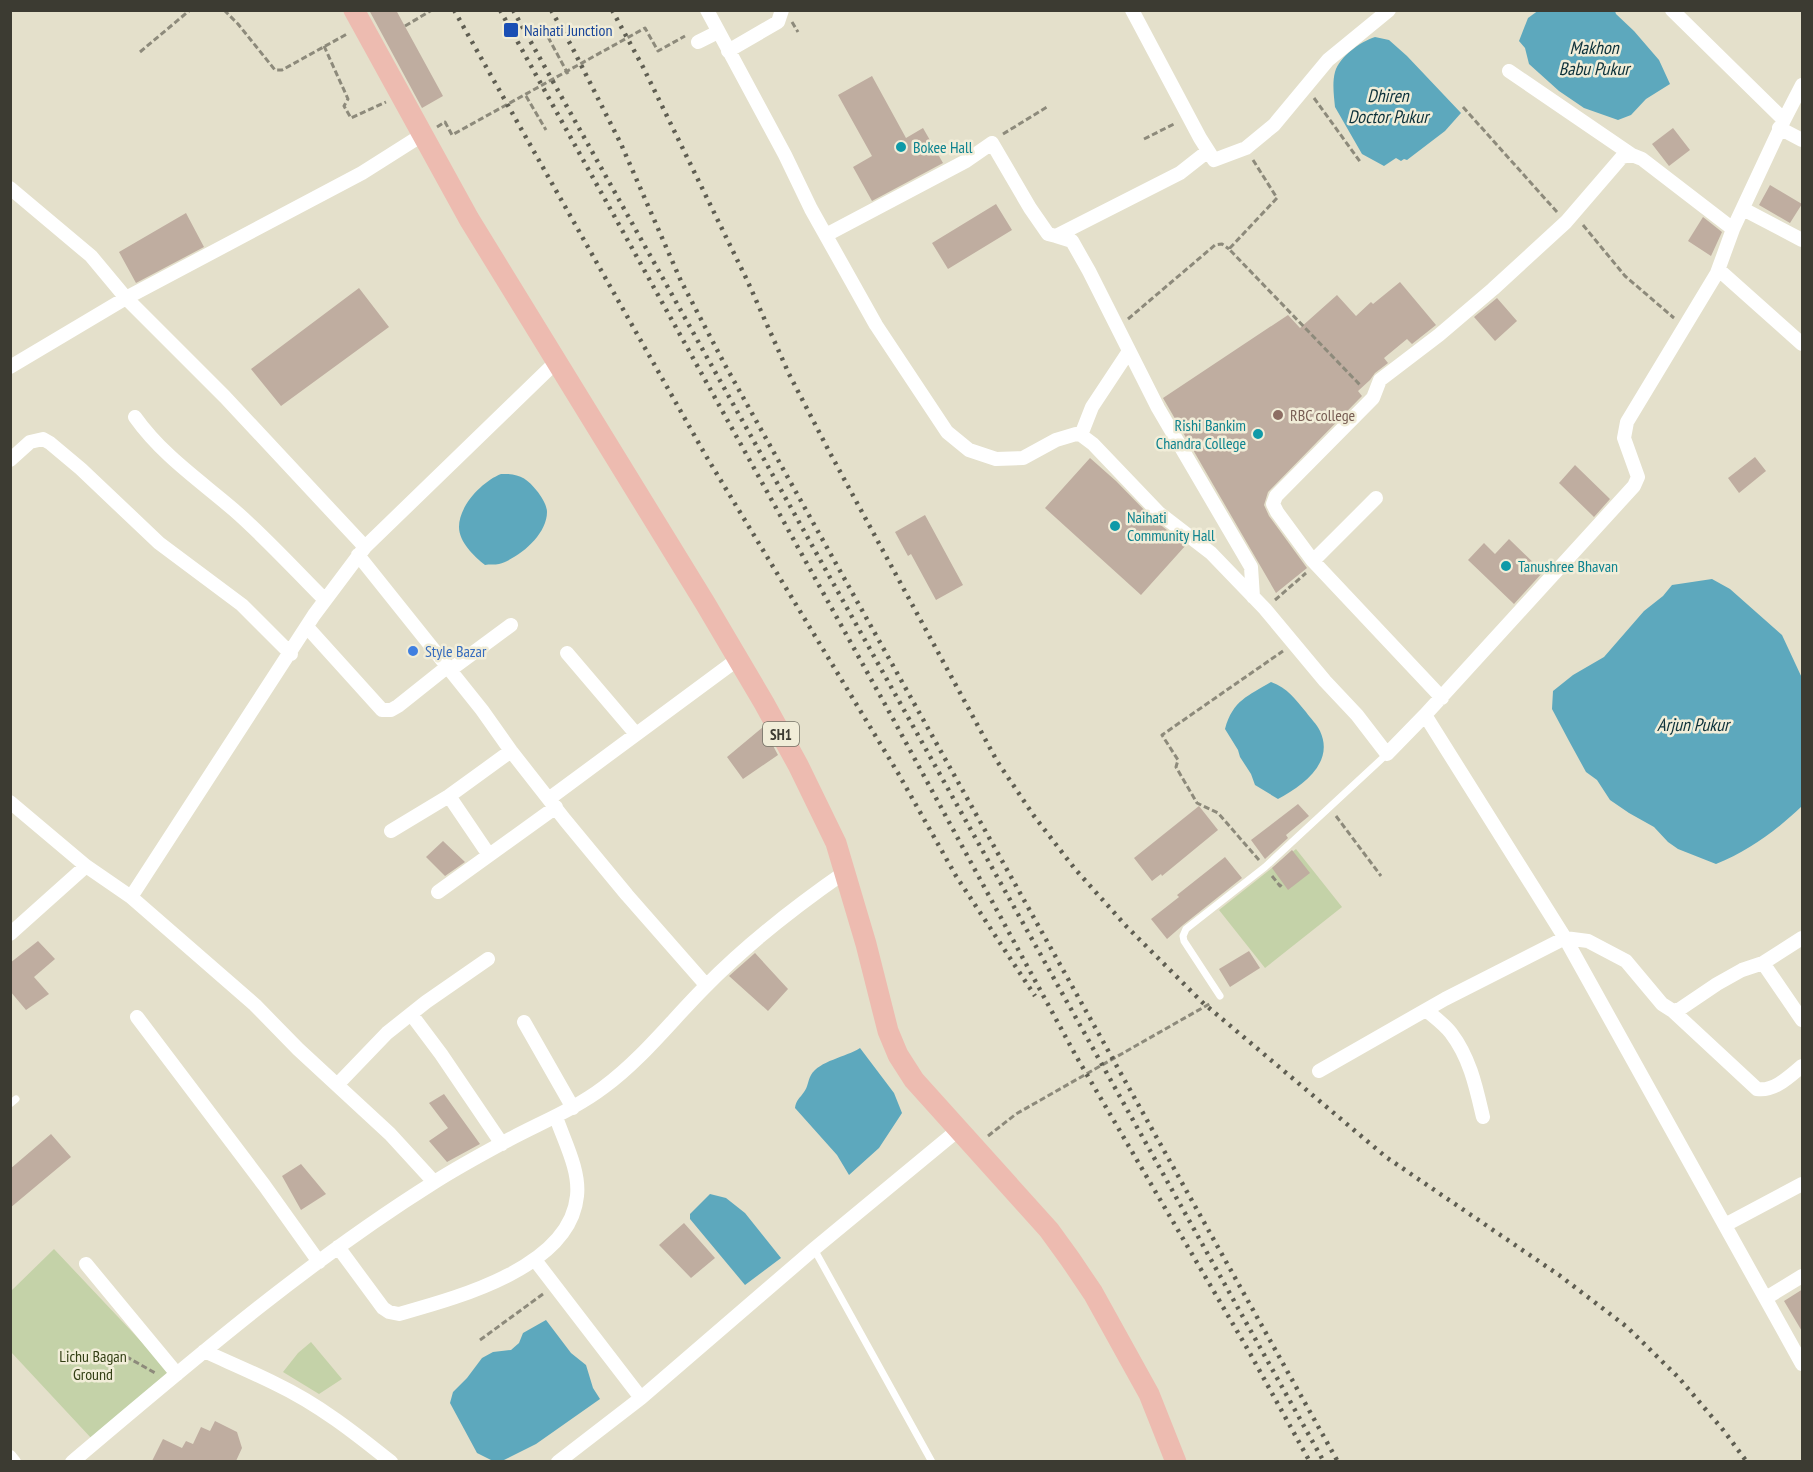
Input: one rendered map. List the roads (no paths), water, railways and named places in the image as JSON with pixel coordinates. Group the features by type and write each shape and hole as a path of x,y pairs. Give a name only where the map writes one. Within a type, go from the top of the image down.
{"main road":[{"name":"SH1","path":"358,18 470,219 765,703 798,765 836,843 888,1031 898,1055 914,1080 1049,1230 1093,1293 1149,1394 1176,1461"}],"street":[{"path":"707,10 811,209 876,325 947,432 969,450 996,459 1023,458 1056,440 1076,434 1082,435 1159,513 1210,553 1265,609 1325,681 1357,715 1387,754 1442,698 1634,486 1638,477 1624,438 1627,422 1719,270 1733,229 1782,124 1803,85"},
{"path":"728,51 778,22 782,10"},
{"path":"1132,10 1214,160 1246,148 1274,125 1328,60 1384,12"},
{"path":"1672,10 1782,124 1803,140"},
{"path":"698,42 718,32"},
{"path":"1509,71 1632,155 1642,159 1733,229"},
{"path":"10,367 126,298 362,173 422,135"},
{"path":"826,235 966,161 997,139 1030,208 1048,234 1072,241 1158,408 1251,567 1253,597"},
{"path":"1056,236 1180,173 1209,151"},
{"path":"1442,698 1314,563 1273,504 1276,496 1373,398 1380,380 1493,290 1570,218 1622,157 1632,155"},
{"path":"10,188 91,256 126,298 232,406 362,551 511,751 627,896 706,985"},
{"path":"1743,209 1803,240"},
{"path":"1719,270 1803,344"},
{"path":"1082,435 1092,407 1129,351"},
{"path":"131,897 325,600 362,551 556,362"},
{"path":"135,417 146,433 171,458 234,510 325,600"},
{"path":"10,460 30,442 43,440 51,443 159,543 242,605 291,654"},
{"path":"1314,563 1376,498"},
{"path":"307,627 382,710 391,710 511,625"},
{"path":"567,653 636,734"},
{"path":"438,892 489,855 636,734 738,659"},
{"path":"1425,715 1565,938 1803,1364"},
{"path":"391,831 449,796 511,751"},
{"path":"449,796 489,855"},
{"path":"10,802 86,867 131,897 255,1005 298,1049 390,1134 434,1182"},
{"path":"10,934 86,867"},
{"path":"72,1461 204,1351 338,1247 434,1182 573,1108 606,1086 706,985 783,917 845,872"},
{"path":"1319,1071 1426,1010 1565,938 1588,941 1626,961 1662,1004 1673,1011 1757,1089 1764,1090 1775,1086 1803,1066"},
{"path":"1673,1011 1680,1009 1717,984 1742,970 1762,963 1803,938"},
{"path":"337,1085 375,1044 411,1014 488,959"},
{"path":"1762,963 1803,1020"},
{"path":"1426,1010 1450,1031 1462,1050 1472,1071 1483,1116"},
{"path":"411,1014 502,1144"},
{"path":"137,1017 319,1262"},
{"path":"524,1022 573,1108"},
{"path":"338,1247 383,1308 393,1314 434,1304 472,1290 535,1260 567,1227 574,1213 577,1195 576,1175 556,1117"},
{"path":"558,1461 641,1398 813,1249 958,1130"},
{"path":"1725,1225 1803,1184"},
{"path":"535,1260 641,1398"},
{"path":"86,1264 173,1378"},
{"path":"1766,1298 1803,1276"},
{"path":"204,1351 277,1384 307,1401 391,1461"},
{"path":"10,1457 14,1461"}],"lane":[{"path":"1220,996 1184,941 1186,929 1265,867 1387,754"},
{"path":"813,1249 932,1461"}],"water":[{"name":"Makhon Babu Pukur","path":"1539,10 1615,11 1659,60 1670,84 1646,99 1631,115 1618,120 1584,108 1559,91 1529,64 1525,48 1519,41 1528,18"},
{"name":"Dhiren Doctor Pukur","path":"1375,37 1389,40 1461,113 1445,131 1407,160 1401,161 1396,158 1384,166 1362,154 1335,107 1334,94 1335,72 1341,60 1357,46"},
{"path":"501,474 512,474 533,486 546,506 546,521 537,537 515,557 499,564 485,565 464,543 459,527 460,519 473,495 487,482"},
{"name":"Arjun Pukur","path":"1712,579 1730,589 1782,635 1802,678 1802,806 1762,839 1716,864 1678,849 1654,827 1610,800 1597,780 1586,772 1552,709 1553,691 1573,675 1604,657 1644,611 1663,596 1672,585"},
{"path":"1271,682 1282,687 1295,698 1317,726 1323,743 1320,763 1314,772 1297,787 1278,799 1255,785 1225,729 1237,705 1248,695"},
{"path":"860,1048 894,1093 902,1113 879,1148 849,1175 837,1155 795,1108 815,1070"},
{"path":"710,1194 726,1198 745,1213 781,1258 745,1285 690,1219 690,1214"},
{"path":"546,1320 571,1353 586,1365 593,1388 600,1399 536,1444 500,1462 493,1461 477,1453 450,1403 453,1392 482,1358 493,1352 511,1350 519,1343 523,1333"}],"railway":[{"path":"454,10 706,456 898,773 956,876 1035,996"},
{"path":"500,10 892,717 1076,1056 1247,1348 1310,1462"},
{"path":"513,10 1324,1462"},
{"path":"551,10 621,144 681,281 725,365 1338,1462"},
{"path":"612,10 643,67 747,280 789,374 830,453 997,761 1034,816 1075,869 1127,927 1202,1002 1386,1157 1559,1275 1627,1327 1679,1378 1747,1462"}],"place":[{"name":"Naihati Junction","path":"511,30"},
{"name":"Bokee Hall","path":"901,147"},
{"name":"RBC college","path":"1278,415"},
{"name":"Rishi Bankim Chandra College","path":"1258,434"},
{"name":"Naihati Community Hall","path":"1115,526"},
{"name":"Tanushree Bhavan","path":"1506,566"},
{"name":"Style Bazar","path":"413,651"}],"park label":[{"name":"Lichu Bagan Ground","path":"93,1365"}]}
